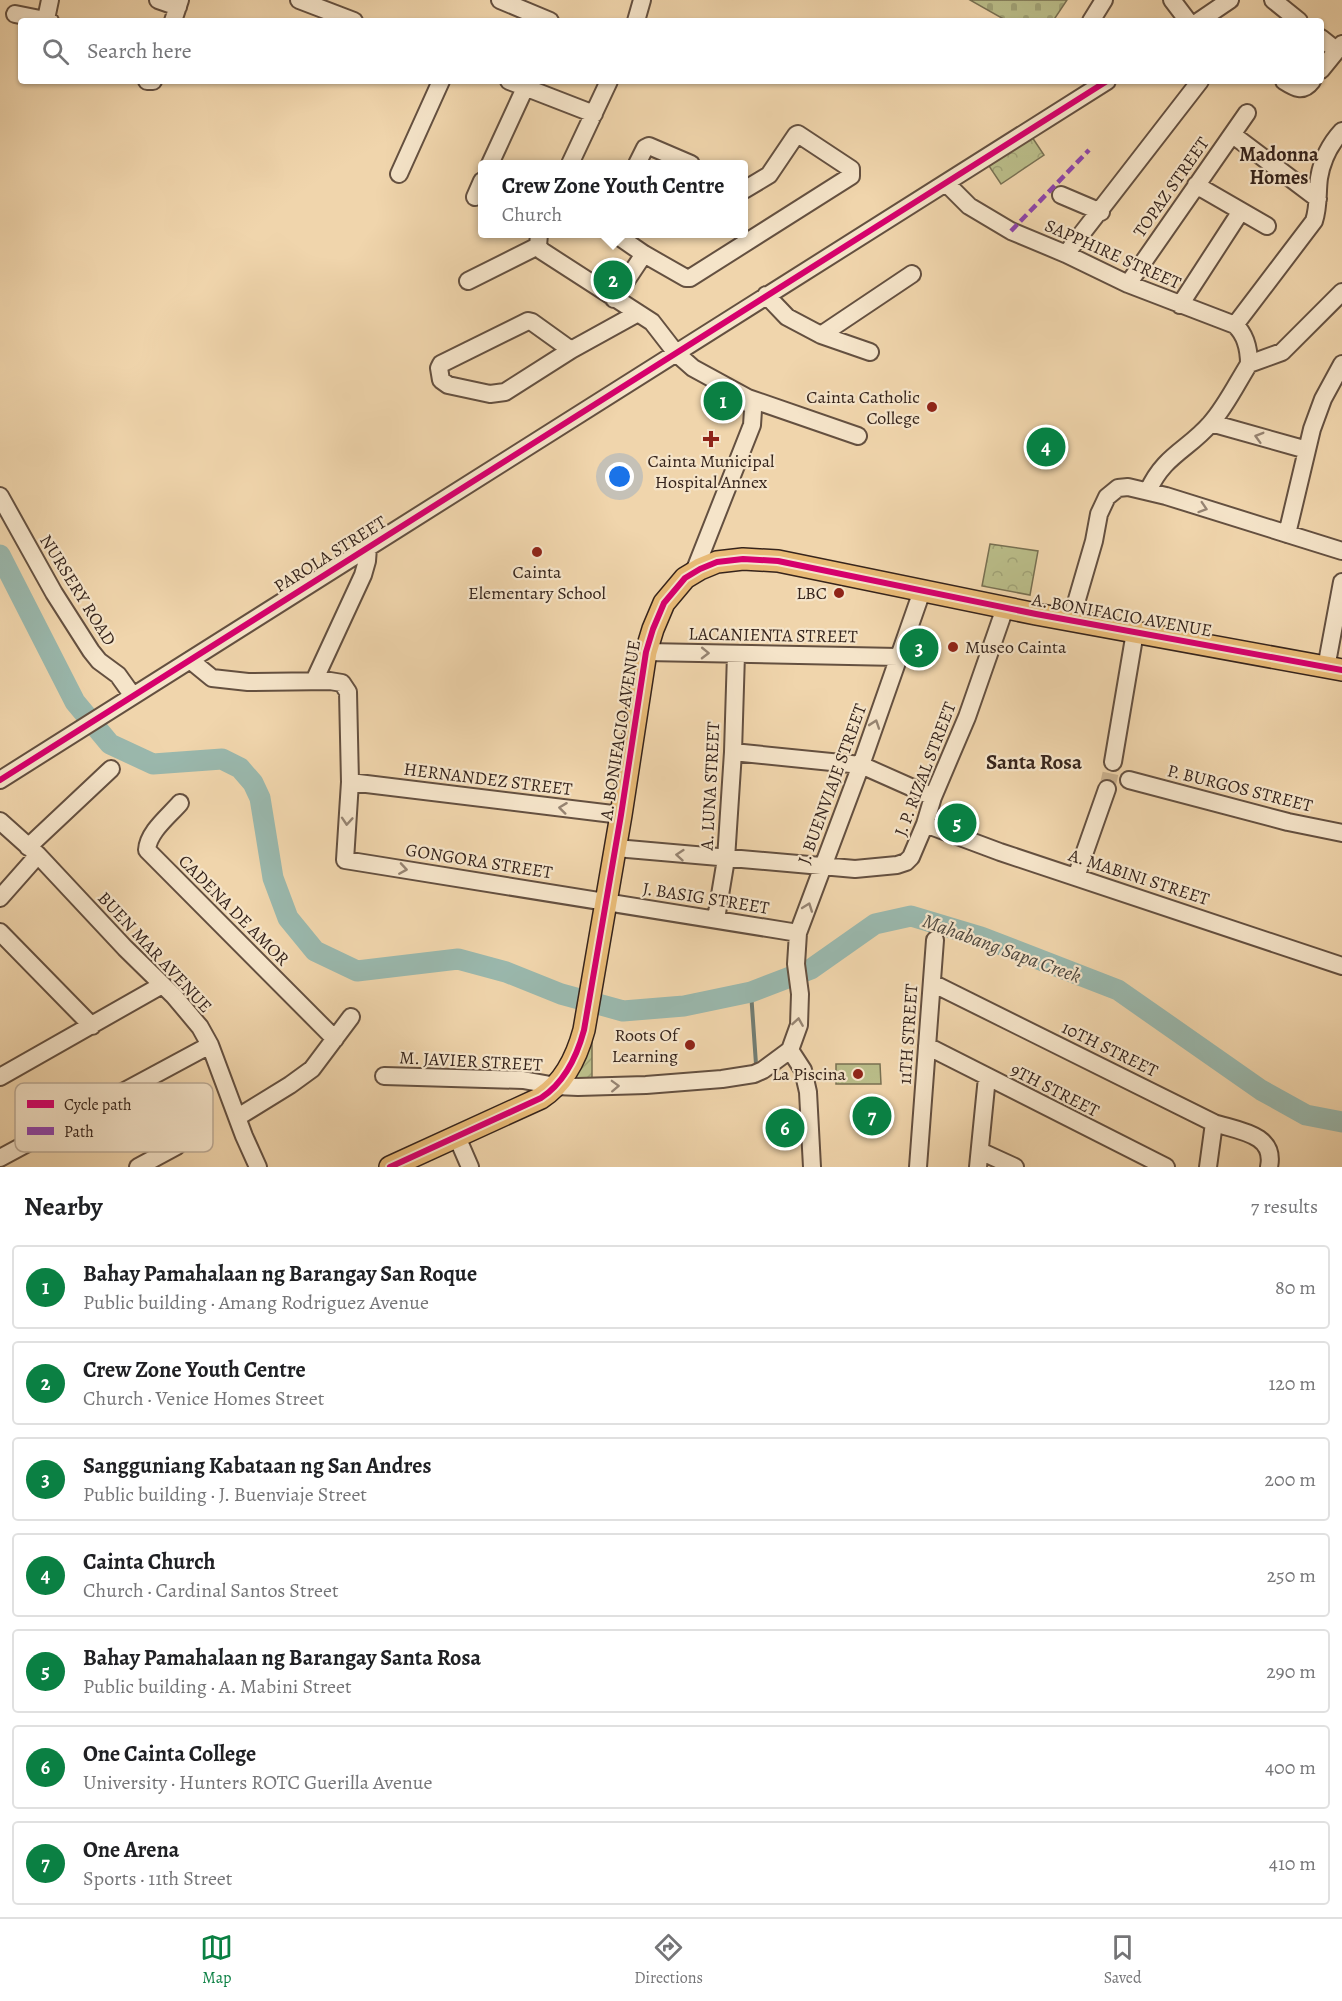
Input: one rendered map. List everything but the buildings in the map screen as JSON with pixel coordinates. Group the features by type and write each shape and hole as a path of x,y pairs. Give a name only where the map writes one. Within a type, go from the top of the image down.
{"main road":[{"name":"A. BONIFACIO AVENUE","path":"390,1167 533,1102 556,1086 577,1051 584,1030 616,848 646,652 664,603 677,586 707,565 731,560 778,561 1005,608 1334,669"}],"street":[{"path":"48,18 50,0"},
{"path":"158,0 177,9"},
{"path":"299,0 346,18"},
{"path":"637,18 642,0"},
{"path":"1093,18 1104,0"},
{"path":"1172,0 1186,18"},
{"path":"1203,18 1230,0"},
{"path":"1273,0 1295,18"},
{"path":"510,2 544,18"},
{"path":"15,14 37,18"},
{"path":"1324,40 1339,47 1324,66"},
{"path":"399,174 440,84"},
{"path":"516,84 594,114"},
{"path":"572,160 608,84"},
{"name":"PAROLA STREET","path":"0,780 1102,84"},
{"path":"1066,254 1101,212 1192,84"},
{"path":"1288,84 1300,89 1309,84"},
{"path":"492,160 525,88"},
{"name":"TOPAZ STREET","path":"1128,284 1247,113"},
{"path":"1148,491 1155,474 1211,423 1249,364 1248,346 1240,329 1235,325 1314,221 1319,178 1326,153 1342,131"},
{"path":"621,238 686,278 695,276 851,176 851,169 801,135 796,135 769,175 748,188"},
{"path":"1233,135 1318,199"},
{"path":"639,160 645,148 649,146 681,160"},
{"name":"SAPPHIRE STREET","path":"946,183 969,206 1011,231 1128,284 1235,325"},
{"path":"1196,185 1267,226"},
{"path":"475,196 478,190"},
{"path":"1061,195 1101,212"},
{"path":"1180,305 1241,211"},
{"path":"468,281 538,240 542,252 652,322 676,353 693,368 748,398 858,436"},
{"path":"614,299 644,254"},
{"path":"821,335 912,274"},
{"path":"1249,364 1282,352 1342,292"},
{"path":"766,295 787,317 821,335 870,352"},
{"path":"571,350 528,321 441,364 441,380 448,385 489,394 505,392 571,350 638,314"},
{"path":"1287,534 1307,450 1323,399 1342,364"},
{"path":"694,572 752,425 753,410 748,398"},
{"path":"1211,423 1307,450"},
{"path":"1071,620 1094,541 1099,514 1107,497 1118,488 1128,487 1148,491 1342,551"},
{"name":"NURSERY ROAD","path":"0,496 54,593 91,651 106,668 118,675 133,696"},
{"path":"314,681 363,575 368,548"},
{"path":"1334,669 1342,582"},
{"name":"J. BUENVIAJE STREET","path":"790,1050 799,1025 800,994 796,964 798,933 861,765 922,591"},
{"name":"J. P. RIZAL STREET","path":"822,867 855,869 897,865 906,862 911,857 933,797 967,717 1005,608"},
{"path":"1113,762 1135,632"},
{"name":"LACANIENTA STREET","path":"646,652 898,657"},
{"name":"A. LUNA STREET","path":"716,919 726,859 736,654"},
{"path":"189,660 212,678 248,682 342,683 348,692 350,782"},
{"path":"733,752 861,765 933,797"},
{"path":"0,898 33,851 111,769"},
{"name":"P. BURGOS STREET","path":"1129,780 1288,822 1342,833"},
{"name":"HERNANDEZ STREET","path":"350,782 621,814"},
{"name":"GONGORA STREET","path":"350,782 345,860 606,901"},
{"path":"1076,877 1107,789"},
{"name":"CADENA DE AMOR","path":"180,803 152,836 147,850 335,1039"},
{"name":"BUEN MAR AVENUE","path":"0,821 33,851 189,1013 210,1045 258,1167"},
{"name":"A. MABINI STREET","path":"925,824 1000,852 1342,966"},
{"path":"616,848 822,867"},
{"name":"J. BASIG STREET","path":"606,901 798,933"},
{"path":"0,932 92,1026"},
{"name":"11TH STREET","path":"918,1167 935,940"},
{"name":"10TH STREET","path":"932,983 1214,1123 1253,1135 1264,1142 1270,1150 1269,1167"},
{"path":"0,1077 162,985"},
{"path":"238,1117 312,1069 351,1017"},
{"path":"139,1083 210,1045"},
{"name":"9TH STREET","path":"927,1046 1166,1167"},
{"path":"790,1050 803,1070 808,1092 812,1167"},
{"name":"M. JAVIER STREET","path":"384,1076 523,1080 556,1086 646,1085 747,1076 763,1070 790,1050"},
{"path":"987,1077 979,1159 1015,1167"},
{"path":"1208,1167 1214,1123"},
{"path":"457,1137 470,1167"},
{"path":"0,1158 15,1150"},
{"path":"138,1167 166,1152"}],"green space":[{"path":"970,0 1067,0 1055,18 1002,18"},
{"path":"1032,137 1044,155 1001,184 989,166"},
{"path":"990,544 1038,551 1030,595 982,586"},
{"path":"592,1040 592,1082 572,1082"},
{"name":"La Piscina","path":"836,1064 880,1064 881,1084 836,1084"}],"waterway":[{"name":"Mahabang Sapa Creek","path":"0,555 75,702 110,744 153,764 222,759 240,768 253,783 260,798 273,878 288,918 315,951 357,971 458,959 506,972 561,994 623,1011 684,1006 751,992 811,969 875,924 911,916 981,937 1118,990 1261,1090 1306,1115 1342,1122"},
{"path":"751,992 756,1064"}],"tunnel":[{"path":"1107,789 1113,762"}],"marked path":[{"path":"1011,231 1089,150"}],"cycle path":[{"path":"0,780 1102,84"},
{"path":"390,1167 541,1098 556,1085 569,1068 584,1030 646,652 664,603 685,578 700,569 717,562 743,559 778,561 1036,614 1342,670"}],"place":[{"name":"Crew Zone Youth Centre","path":"613,280"},
{"name":"Bahay Pamahalaan ng Barangay San Roque","path":"723,401"},
{"name":"Cainta Catholic College","path":"932,407"},
{"name":"Cainta Municipal Hospital Annex","path":"711,439"},
{"name":"Cainta Church","path":"1046,447"},
{"name":"Cainta Elementary School","path":"537,552"},
{"name":"LBC","path":"839,593"},
{"name":"Museo Cainta","path":"953,647"},
{"name":"Sangguniang Kabataan ng San Andres","path":"919,648"},
{"name":"Bahay Pamahalaan ng Barangay Santa Rosa","path":"957,823"},
{"name":"Roots Of Learning","path":"690,1045"},
{"name":"La Piscina","path":"858,1074"},
{"name":"One Arena","path":"872,1116"},
{"name":"One Cainta College","path":"785,1128"}],"district":[{"name":"Madonna Homes","path":"1279,166"},
{"name":"Santa Rosa","path":"1034,762"}]}
